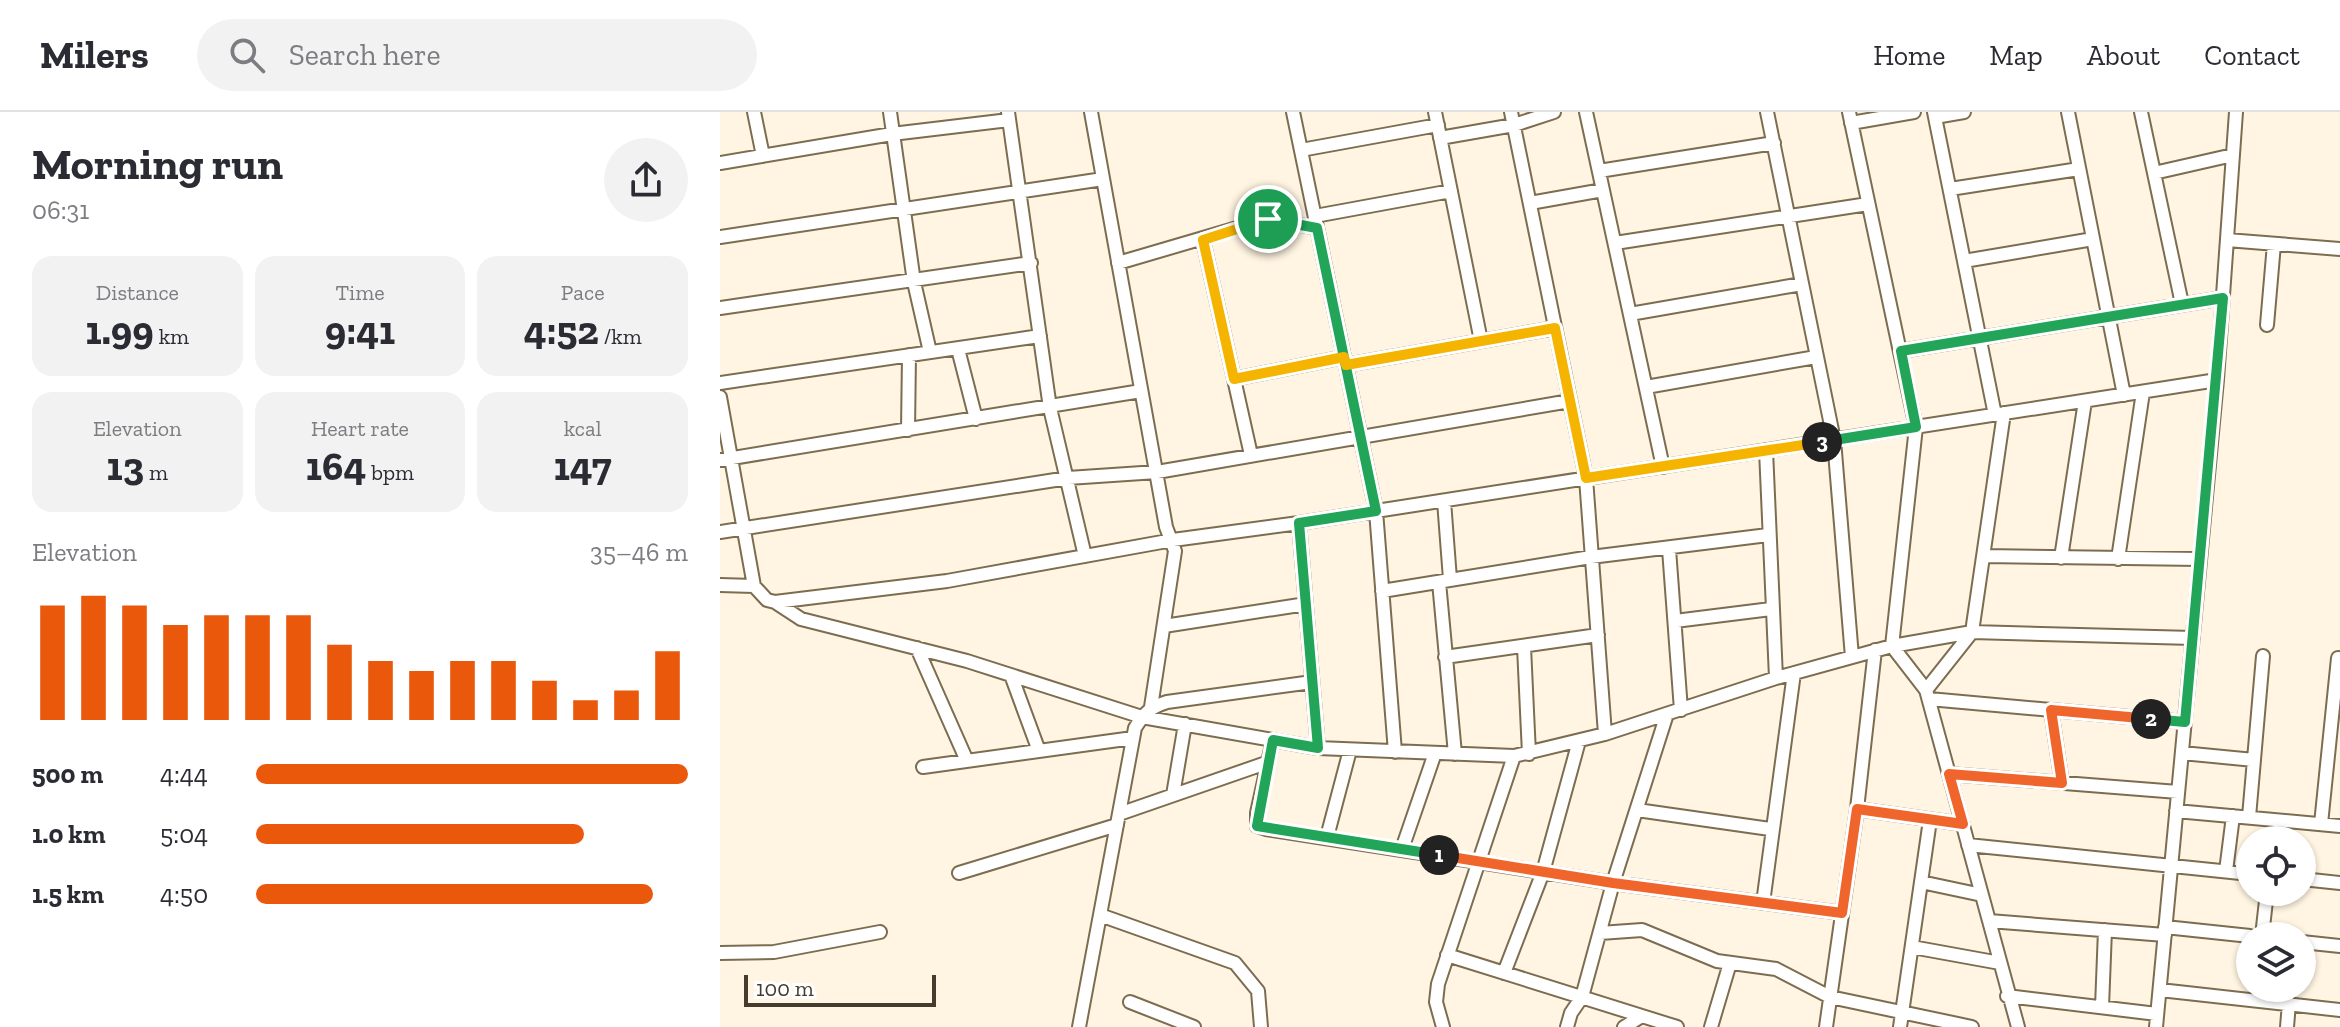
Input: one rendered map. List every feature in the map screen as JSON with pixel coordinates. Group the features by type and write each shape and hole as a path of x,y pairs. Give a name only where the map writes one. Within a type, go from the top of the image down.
{"street":[{"path":"754,112 763,156"},
{"path":"890,112 914,282 930,352"},
{"path":"1079,1027 1133,738 1147,712 1175,551 1166,527 1091,112"},
{"path":"1293,112 1376,511 1395,752"},
{"path":"1301,150 1438,125 1554,112"},
{"path":"1586,112 1663,467"},
{"path":"1767,112 1834,440 1852,657"},
{"path":"1914,112 1850,118 1916,427 1892,646 1927,694 2007,996 2018,1027"},
{"path":"1927,694 1972,632 1984,556 1999,414 1979,338 1934,115 1964,112"},
{"path":"2068,112 2124,395"},
{"path":"2141,112 2182,304"},
{"path":"2007,996 2102,1007 2157,1021 2217,380 2236,112"},
{"path":"720,163 1008,116 1050,408 1085,556"},
{"path":"1510,116 1586,478 1605,734"},
{"path":"1438,125 1481,341"},
{"path":"1599,171 1774,143"},
{"path":"2154,173 2233,155"},
{"path":"1950,189 2079,169"},
{"path":"720,237 1103,179"},
{"path":"1530,203 1603,190"},
{"path":"1118,263 1268,219 1316,222 1451,191"},
{"path":"1615,243 1868,204"},
{"path":"1964,261 2093,239"},
{"path":"1203,240 1251,455"},
{"path":"2227,240 2340,249"},
{"path":"2267,325 2274,244"},
{"path":"720,308 1031,263"},
{"path":"1630,314 1802,284"},
{"path":"1901,351 2223,298"},
{"path":"1234,379 1555,328"},
{"path":"720,383 1040,336"},
{"path":"958,349 976,419"},
{"path":"908,430 909,355"},
{"path":"1646,387 1816,357"},
{"path":"775,602 947,581 1173,540 1444,501 2217,380"},
{"path":"726,459 1141,391"},
{"path":"2118,559 2143,392"},
{"path":"720,397 726,459 745,528 754,586 767,600 801,619 917,648 1185,724 1318,748 1514,756 1529,754 1605,734 1776,678 1875,650 1972,632 2193,638"},
{"path":"720,532 1068,478 1157,472 1570,401"},
{"path":"2061,558 2085,401"},
{"path":"1766,450 1776,678"},
{"path":"1444,501 1445,657 1455,754"},
{"path":"1299,523 1318,748"},
{"path":"1382,591 1591,557 1768,535"},
{"path":"1669,549 1681,710"},
{"path":"1984,556 2200,559"},
{"path":"720,585 754,586"},
{"path":"1164,626 1306,604"},
{"path":"1675,621 1771,609"},
{"path":"1445,657 1598,635"},
{"path":"1524,647 1529,754"},
{"path":"917,648 967,761"},
{"path":"1826,1027 1857,809 1875,650"},
{"path":"2249,817 2263,656"},
{"path":"2321,824 2334,749 2338,658"},
{"path":"1763,903 1770,829 1794,673"},
{"path":"1011,675 1039,751"},
{"path":"1147,712 1312,682"},
{"path":"1927,694 2051,710 2185,722"},
{"path":"2051,710 2062,783"},
{"path":"1567,1027 1571,1013 1582,997 1613,883 1667,714"},
{"path":"1173,795 1185,724"},
{"path":"923,767 1133,738"},
{"path":"1273,740 1266,763 1257,826 1613,883 1842,913"},
{"path":"1504,973 1543,872 1579,741"},
{"path":"1327,837 1350,750"},
{"path":"1402,849 1435,753"},
{"path":"2182,753 2254,760"},
{"path":"1434,1027 1436,1002 1447,955 1514,756"},
{"path":"959,873 1118,820 1173,795 1219,782 1266,763"},
{"path":"1949,774 2178,792"},
{"path":"1857,809 1963,824"},
{"path":"1637,810 1770,829"},
{"path":"2176,811 2340,826"},
{"path":"2226,871 2233,816"},
{"path":"1900,1027 1930,820"},
{"path":"1968,845 2236,872"},
{"path":"2316,880 2340,883"},
{"path":"1921,882 1982,895"},
{"path":"1100,915 1235,963 1258,991 1261,1027"},
{"path":"1989,921 2236,935"},
{"path":"1600,933 1642,930 1730,963 1776,969 1830,997 1972,1027"},
{"path":"2102,1007 2105,930"},
{"path":"720,953 774,952 880,932"},
{"path":"2316,943 2340,946"},
{"path":"1912,947 2000,963"},
{"path":"1447,955 1677,1027"},
{"path":"1711,1027 1730,963"},
{"path":"2160,990 2340,1010"},
{"path":"1130,1002 1197,1026"},
{"path":"1436,1002 1443,1027"},
{"path":"2287,1027 2289,1003"},
{"path":"1624,1027 1642,1016"}],"route":[{"path":"1268,219 1203,240 1234,379 1344,357 1346,365 1555,328 1586,478 1916,427 1901,351 2223,298 2185,722 2051,710 2062,783 1949,774 1963,824 1857,809 1842,913 1613,883 1257,826 1266,763 1273,740 1318,748 1299,523 1376,511 1344,357 1331,292 1317,228 1268,219"}]}
